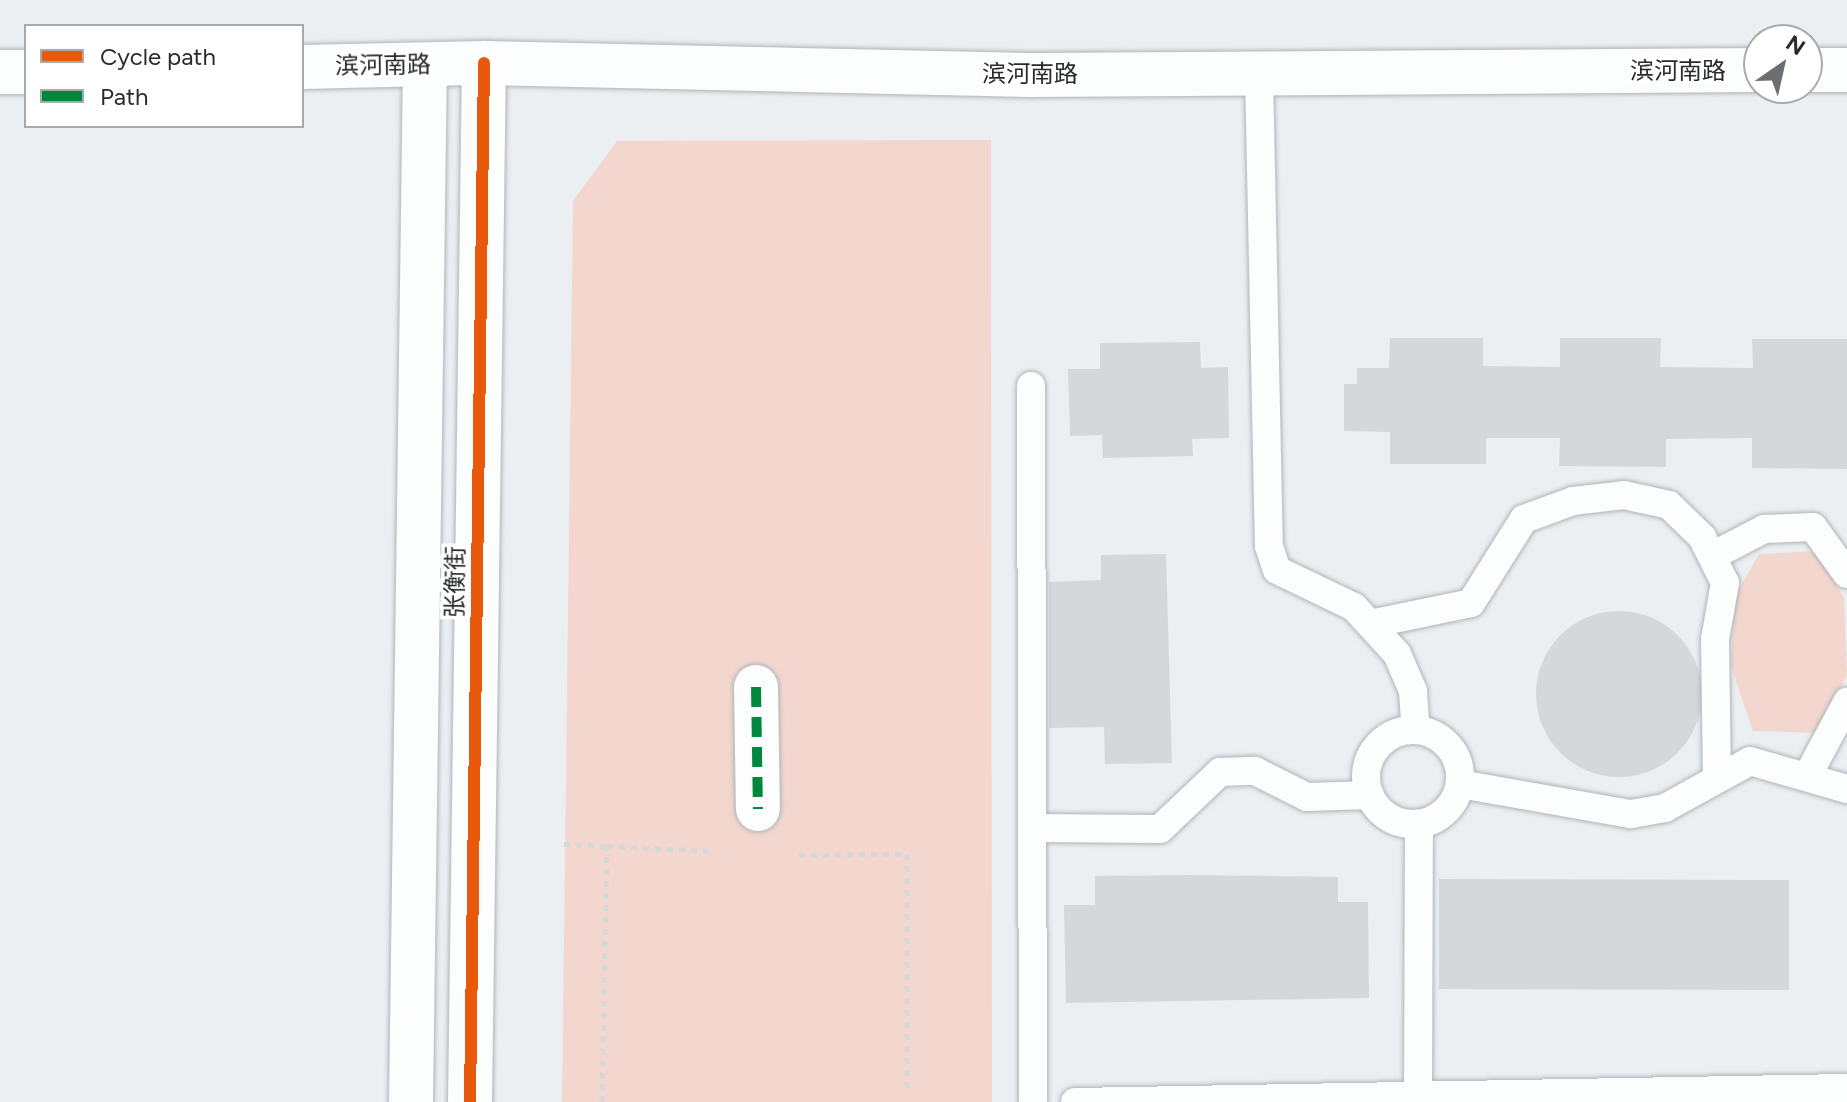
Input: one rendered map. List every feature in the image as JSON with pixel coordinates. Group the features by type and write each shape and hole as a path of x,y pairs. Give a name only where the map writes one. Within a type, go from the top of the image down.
{"main road":[{"name":"滨河南路","path":"304,67 484,63 1259,74 1743,70"},
{"name":"张衡街","path":"470,1102 484,63"},
{"name":"张衡街","path":"411,1102 425,65"},
{"path":"1823,70 1847,70"},
{"path":"0,72 24,72"},
{"path":"756,687 758,809"}],"lane":[{"path":"1259,74 1269,546 1277,570 1354,607 1397,654 1413,691 1416,730"},
{"path":"1031,386 1033,1102"},
{"path":"1370,624 1471,603 1524,519 1573,501 1624,495 1669,505 1712,556 1725,583 1715,639 1717,776"},
{"path":"1712,556 1764,529 1813,527 1847,574"},
{"path":"1809,773 1847,702"},
{"path":"1416,730 1445,742 1460,784 1446,811 1419,824 1390,818 1370,795 1375,750 1416,730"},
{"path":"1460,784 1631,814 1665,808 1717,776 1750,761 1809,773 1847,789"},
{"path":"1032,828 1160,829 1220,772 1255,771 1307,797 1370,795"},
{"path":"1418,1096 1419,824"},
{"path":"1075,1102 1847,1088"}],"path":[{"path":"564,844 715,851"},
{"path":"602,1102 607,846"},
{"path":"799,855 907,854 907,1093"}],"shaded area":[{"path":"991,140 992,1102 562,1102 573,201 617,141"},
{"path":"1816,551 1844,598 1847,675 1819,733 1753,731 1731,666 1734,598 1759,554"}],"building":[{"path":"1390,338 1483,338 1483,366 1560,367 1560,338 1661,338 1660,367 1753,368 1752,339 1847,339 1847,469 1752,468 1752,438 1666,439 1666,467 1559,466 1560,438 1486,438 1486,464 1390,464 1390,432 1344,431 1344,384 1357,384 1357,368 1389,368"},
{"path":"1200,342 1201,368 1228,367 1229,438 1192,439 1193,456 1103,458 1102,435 1070,436 1068,369 1100,369 1100,343"},
{"path":"1166,554 1172,763 1105,764 1104,727 1049,728 1049,582 1101,580 1101,555"},
{"path":"1619,611 1651,617 1678,635 1696,662 1702,694 1696,726 1678,753 1651,771 1619,777 1587,771 1560,753 1542,726 1536,694 1542,662 1560,635 1587,617"},
{"path":"1095,876 1338,877 1338,902 1368,902 1369,998 1066,1003 1064,905 1095,905"},
{"path":"1439,879 1789,880 1789,990 1439,989"}],"marked path":[{"path":"756,687 758,809"}],"cycle path":[{"path":"470,1102 484,63"}]}
